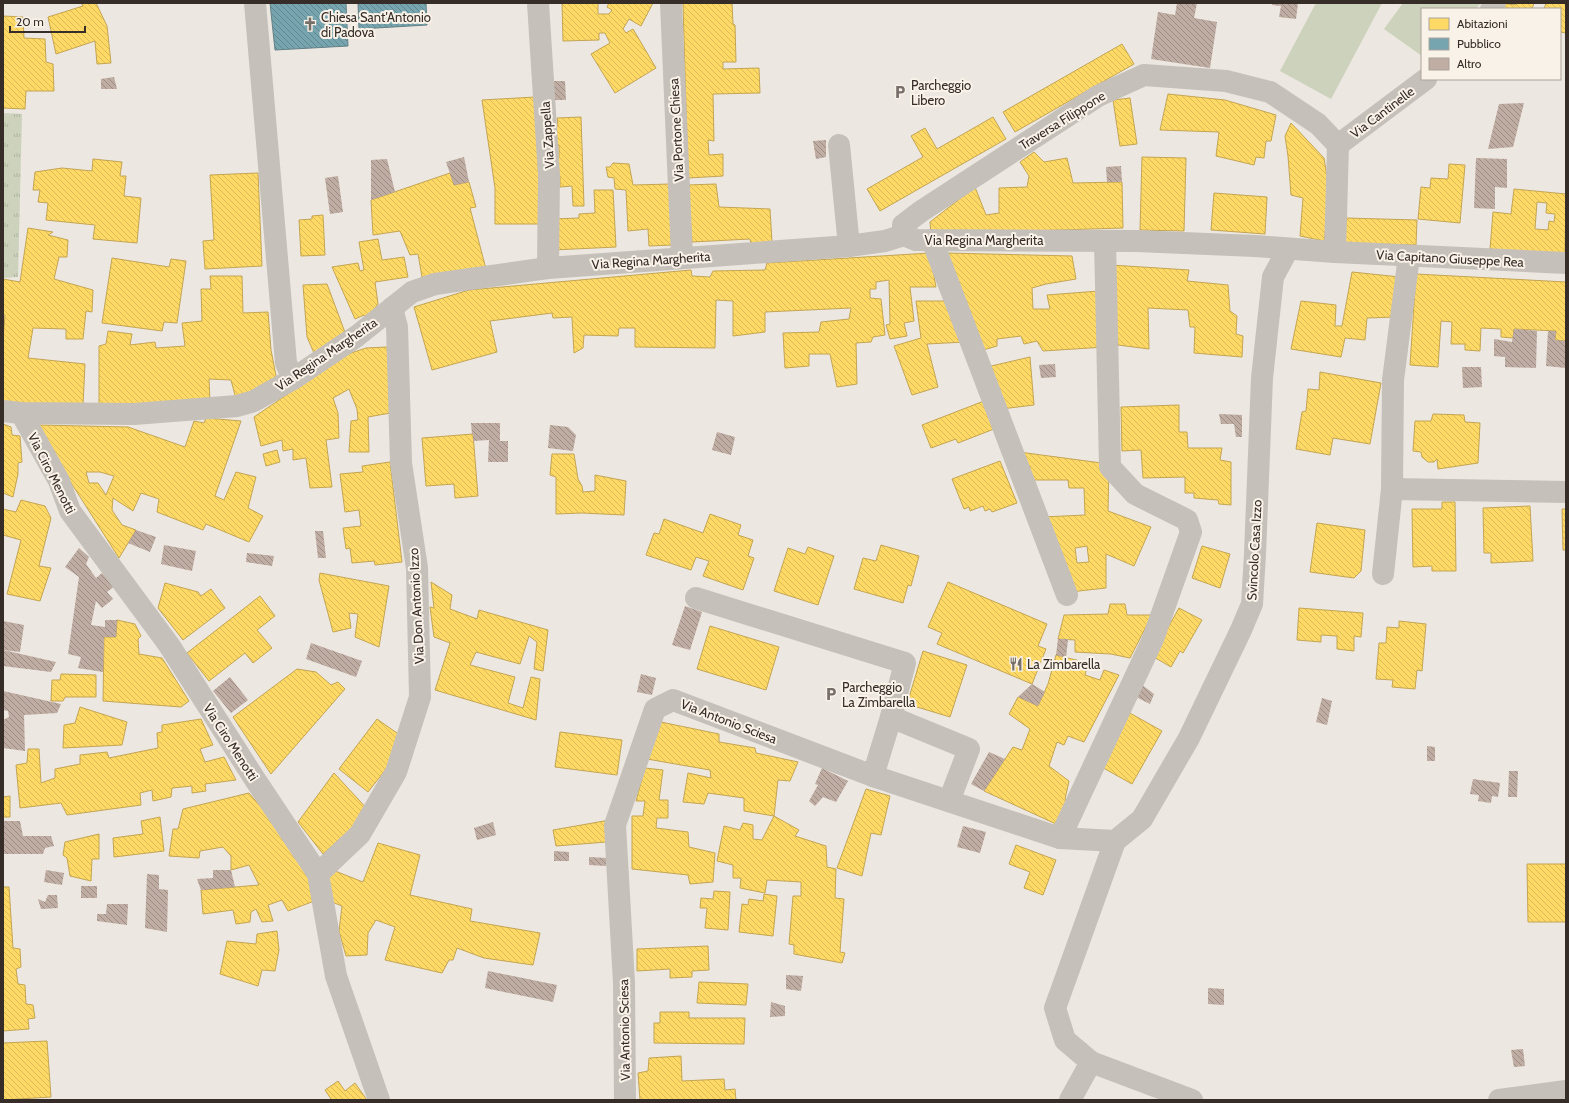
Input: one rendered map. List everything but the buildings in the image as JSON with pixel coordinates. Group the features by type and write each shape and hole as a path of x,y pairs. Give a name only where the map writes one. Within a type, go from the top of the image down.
{"street":[{"path":"255,3 286,363 292,379"},
{"name":"Via Zappella","path":"538,3 550,175 548,268"},
{"name":"Via Portone Chiesa","path":"671,3 682,257"},
{"name":"Traversa Filippone","path":"904,235 903,225 920,212 1098,96 1144,75 1226,81 1270,92 1318,124 1338,145"},
{"name":"Via Cantinelle","path":"1338,145 1425,80"},
{"path":"839,145 849,246"},
{"path":"1335,252 1338,145"},
{"name":"Via Regina Margherita","path":"12,412 134,414 237,406 254,401 292,379 358,336 412,292 435,284 548,268 682,257 849,246 885,241 904,235 916,240 1105,241 1247,245 1335,252"},
{"path":"932,240 1067,595"},
{"path":"1060,838 1153,639 1190,532 1187,520 1135,494 1110,468 1105,241"},
{"name":"Svincolo Casa Izzo","path":"1115,841 1142,819 1190,738 1252,604 1262,378 1273,277 1288,249"},
{"name":"Via Capitano Giuseppe Rea","path":"1335,252 1566,263"},
{"path":"1383,574 1392,489 1393,380 1409,256"},
{"name":"Via Don Antonio Izzo","path":"318,874 360,834 396,772 420,697 417,568 402,463 396,327 392,308"},
{"name":"Via Ciro Menotti","path":"12,412 59,481 70,511 169,645 256,781 318,874 336,976 379,1100"},
{"path":"1392,489 1566,492"},
{"path":"696,598 905,663 891,717 873,776"},
{"name":"Via Antonio Sciesa","path":"625,1100 624,983 615,825 655,709 673,700 873,776 1060,838 1115,841"},
{"path":"891,717 969,749 948,801"},
{"path":"1115,841 1055,1008 1065,1040 1091,1062 1192,1100"},
{"path":"1070,1100 1091,1062"},
{"path":"1499,1100 1566,1091"}],"green space":[{"path":"1316,3 1382,3 1331,99 1280,71"},
{"path":"1403,3 1481,3 1477,8 1421,8 1421,55 1384,29"},
{"path":"3,113 22,114 18,277 3,278"}],"place":[{"name":"Chiesa Sant'Antonio di Padova","path":"310,24"},
{"name":"Parcheggio Libero","path":"900,92"},
{"name":"La Zimbarella","path":"1016,664"},
{"name":"Parcheggio La Zimbarella","path":"831,694"}]}
